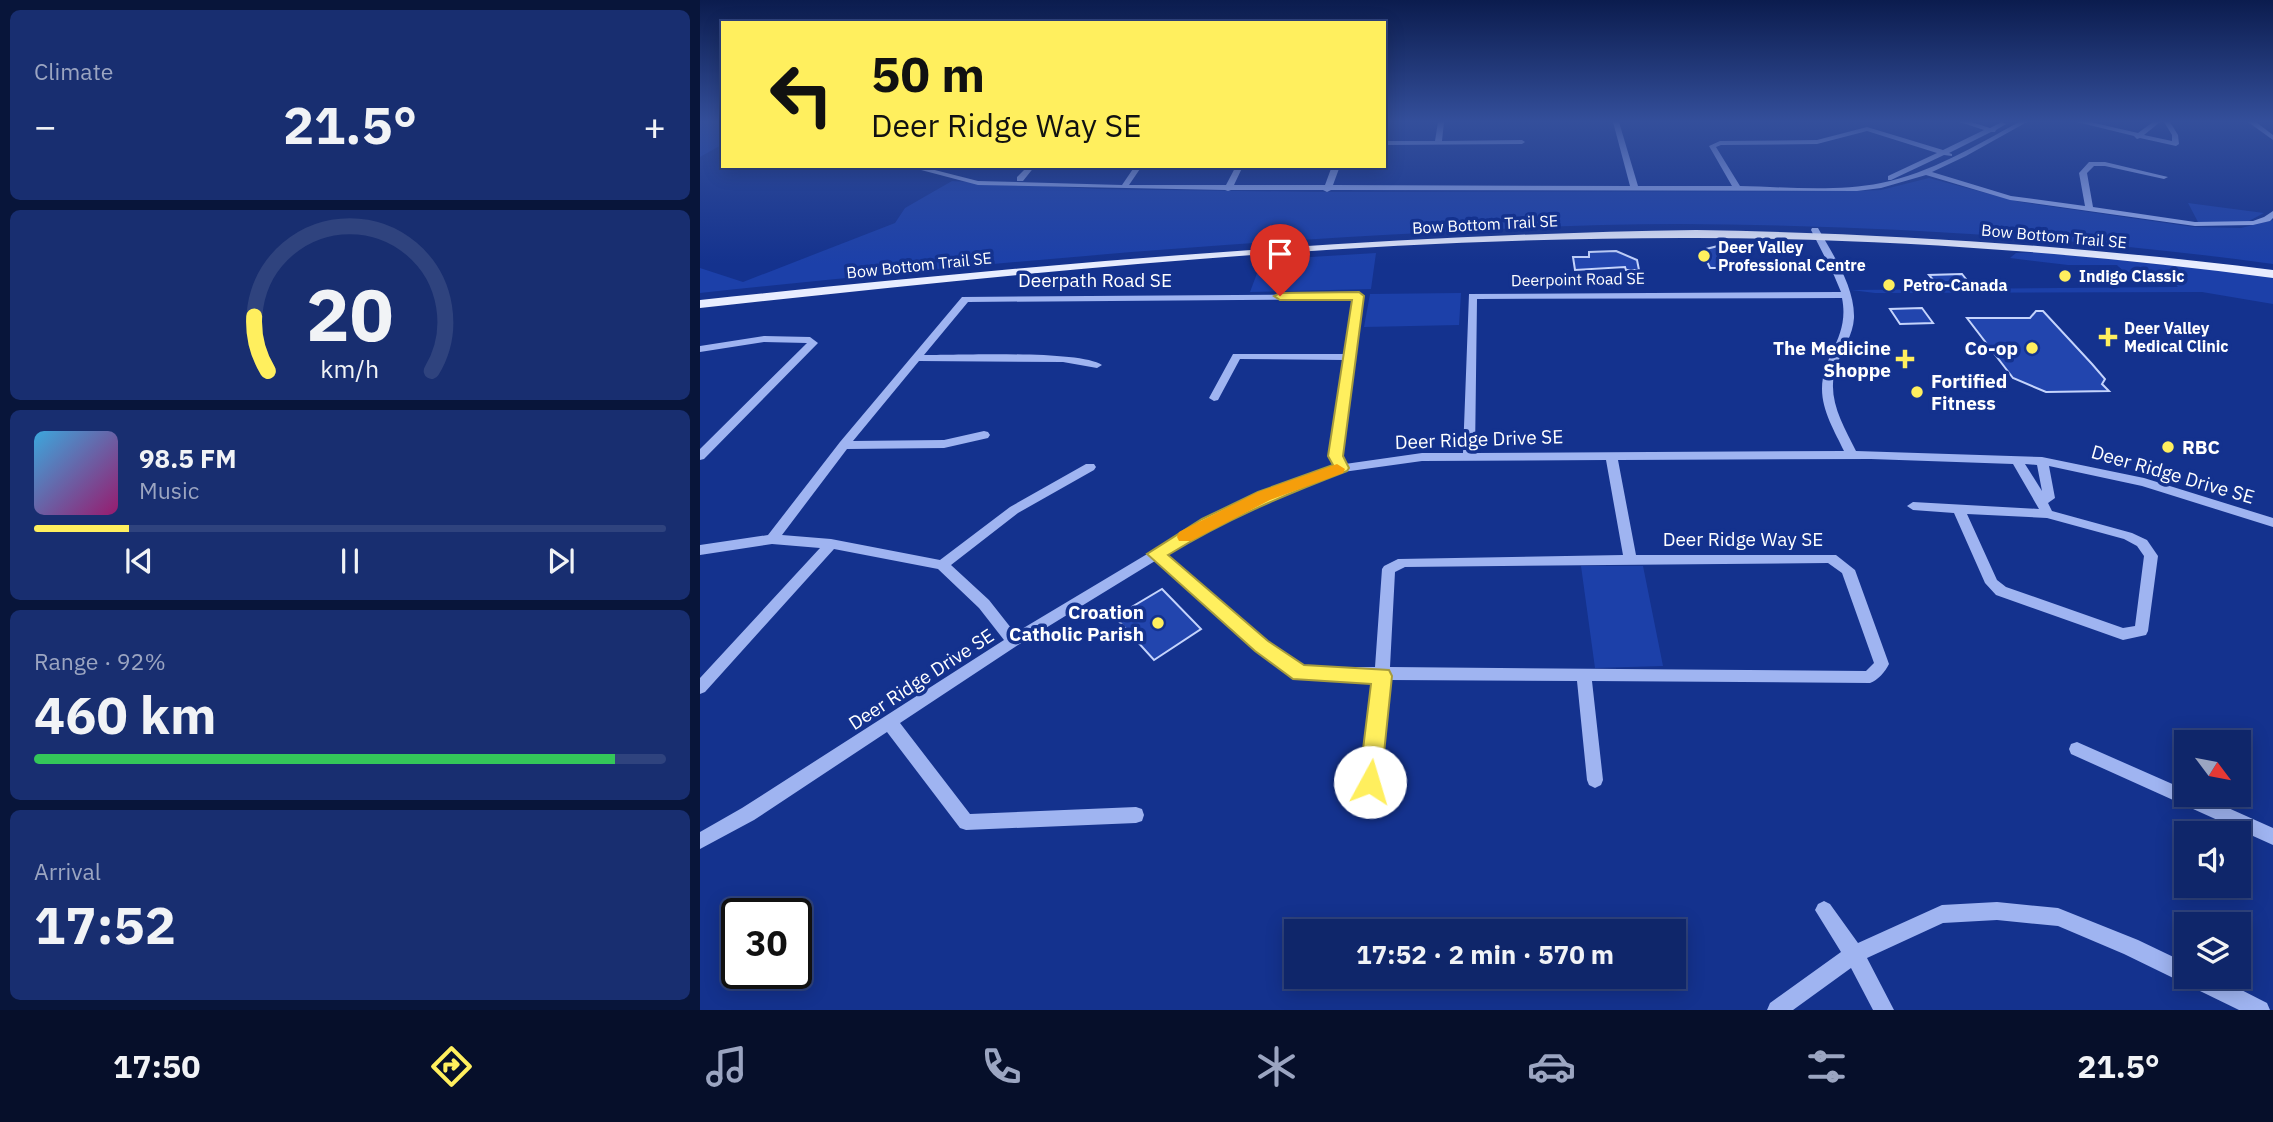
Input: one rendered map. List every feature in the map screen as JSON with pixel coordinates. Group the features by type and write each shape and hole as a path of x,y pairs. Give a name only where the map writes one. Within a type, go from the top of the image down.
{"main road":[{"name":"Bow Bottom Trail SE","path":"700,296 1138,254 1571,229 1819,238 2027,241 2273,268"},
{"name":"Bow Bottom Trail SE","path":"700,304 1027,271 1328,248 1537,237 1819,238 2091,254 2273,274"}],"street":[{"path":"922,169 978,183 1229,187 1736,186 1857,189 1897,184 1938,169"},
{"path":"948,169 978,176 1126,185"},
{"path":"1020,179 1029,169"},
{"path":"1126,185 1137,169"},
{"path":"1229,187 1238,169"},
{"path":"1329,187 1335,169"},
{"path":"1629,169 1634,186"},
{"path":"1726,169 1736,186"},
{"path":"1736,186 1852,182 1896,177 1915,169"},
{"path":"1915,169 1998,195 2221,226 2253,223 2267,219 2273,213"},
{"path":"2087,169 2083,173 2090,209"},
{"path":"2128,169 2164,177"},
{"path":"1819,238 1845,295 1849,320 1826,386 1829,407 1852,455"},
{"name":"Deerpoint Road SE","path":"1469,456 1472,296 1845,295"},
{"name":"Deerpath Road SE","path":"772,539 844,445 965,299 1359,296 1335,456 1341,468"},
{"path":"700,349 764,340 810,340 813,344 700,456"},
{"path":"1214,398 1237,356 1349,357"},
{"path":"916,358 1062,359 1097,365"},
{"path":"844,445 944,444 984,435"},
{"name":"Deer Ridge Drive SE","path":"700,841 890,723 1013,641 1208,523 1264,496 1341,468 1422,457 1469,456 1852,455 2042,461 2144,482 2272,522"},
{"path":"1611,456 1630,558"},
{"path":"2017,460 2037,496 2043,500 2047,514"},
{"path":"2042,461 2049,498 2043,500"},
{"path":"943,565 1014,510 1090,467"},
{"path":"1913,506 2047,514 2128,536 2142,543 2151,556 2141,631 2123,634 2001,591 1992,583 1959,509"},
{"path":"700,550 772,539 831,544 943,565 984,604 1013,641"},
{"path":"700,688 831,544"},
{"name":"Deer Ridge Way SE","path":"1156,554 1261,646 1300,673 1382,676 1870,677 1882,664 1848,570 1831,558 1402,562 1389,569 1382,676"},
{"path":"1584,675 1595,780"},
{"path":"1367,809 1382,676"},
{"path":"890,723 966,822 1136,815"},
{"path":"2077,749 2273,836"},
{"path":"1824,910 1854,954 1884,1010"},
{"path":"1777,1010 1854,954 1942,914 1997,911 2058,917 2174,967"},
{"path":"2218,989 2259,1010"}],"shaded area":[{"path":"1929,178 2020,202 2194,227 2241,228 2273,220 2273,264 2125,246 1977,234 1829,227 1638,224 1472,230 1186,248 700,293 700,268 743,282 895,223 905,208 952,181 1099,189 1317,192 1857,191 1881,190"},
{"path":"2188,203 2264,213 2247,222 2198,222"},
{"path":"2041,252 2273,276 2273,304 2202,292 1875,293 1851,290 2178,287 2168,276 2123,276 2121,274 2125,273 2117,265 2068,265 2010,258 2016,253"},
{"path":"1376,253 1371,289 1250,292 1262,260"},
{"path":"1461,293 1459,325 1364,327 1370,294"},
{"path":"1581,566 1643,566 1663,666 1595,668"}],"building":[{"name":"Deer Valley Professional Centre","path":"1718,246 1727,268 1710,268 1702,250"},
{"path":"1616,251 1637,260 1639,270 1626,270 1625,267 1575,270 1573,257 1589,257 1589,252"},
{"path":"1962,274 1970,284 1938,286 1929,275"},
{"path":"1922,308 1933,323 1900,324 1890,309"},
{"name":"Co-op","path":"2036,311 2043,311 2092,364 2105,379 2102,384 2109,391 2046,392 2013,378 1967,318 2030,318"},
{"name":"Croation Catholic Parish","path":"1162,589 1201,629 1154,660 1115,617"}],"slow traffic":[{"path":"1185,537 1264,496 1337,469"}],"place":[{"name":"Deer Valley Professional Centre","path":"1704,256"},
{"name":"Indigo Classic","path":"2065,276"},
{"name":"Petro-Canada","path":"1889,285"},
{"name":"Deer Valley Medical Clinic","path":"2108,337"},
{"name":"Co-op","path":"2032,348"},
{"name":"The Medicine Shoppe","path":"1905,359"},
{"name":"Fortified Fitness","path":"1917,392"},
{"name":"RBC","path":"2168,447"},
{"name":"Croation Catholic Parish","path":"1158,623"}],"route":[{"path":"1280,296 1359,296 1335,456 1341,468 1264,496 1208,523 1156,554 1261,646 1300,673 1382,676 1370,782"}]}
